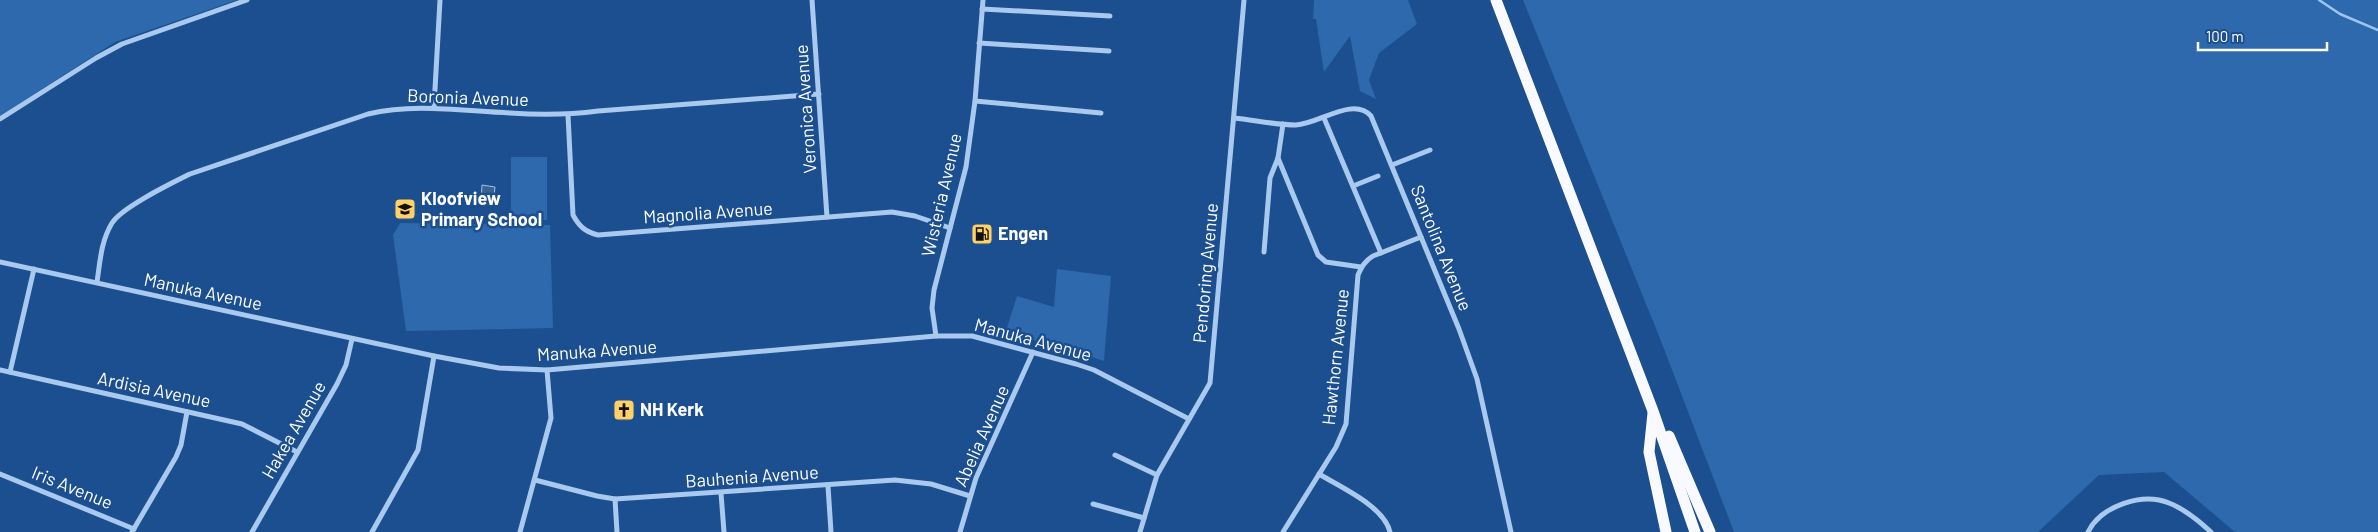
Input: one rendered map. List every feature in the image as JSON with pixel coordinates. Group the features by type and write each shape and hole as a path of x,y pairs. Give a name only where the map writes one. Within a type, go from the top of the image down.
{"highway":[{"path":"1496,0 1653,411 1695,532"},
{"path":"1653,411 1649,452 1666,532"},
{"path":"1653,411 1668,433 1710,532"}],"street":[{"path":"0,119 96,58 122,44 247,0"},
{"path":"434,107 440,0"},
{"name":"Veronica Avenue","path":"812,0 827,217"},
{"name":"Wisteria Avenue","path":"936,336 932,308 934,290 966,167 975,101 983,0"},
{"name":"Pendoring Avenue","path":"1140,532 1157,476 1210,383 1244,0"},
{"path":"982,9 1110,16"},
{"path":"980,43 1109,51"},
{"name":"Boronia Avenue","path":"96,282 104,241 113,221 165,187 190,174 368,114 388,109 434,107 511,114 568,115 819,94"},
{"path":"975,101 1101,113"},
{"name":"Santolina Avenue","path":"1234,118 1296,125 1324,118 1345,110 1363,109 1371,116 1477,380 1511,532"},
{"name":"Magnolia Avenue","path":"568,115 573,215 578,223 588,232 598,235 892,212 915,216 950,228"},
{"path":"1324,118 1381,253"},
{"path":"1264,252 1270,178 1278,158 1283,124"},
{"path":"1392,165 1430,150"},
{"path":"1278,158 1318,255 1326,262 1361,267"},
{"path":"1353,186 1378,176"},
{"name":"Hawthorn Avenue","path":"1283,532 1342,435 1346,424 1358,275 1361,267 1366,261 1381,253 1421,237"},
{"name":"Manuka Avenue","path":"0,262 352,339 499,368 547,370 936,336 972,336 1094,370 1189,419"},
{"path":"10,372 34,268"},
{"name":"Hakea Avenue","path":"252,532 337,384 346,365 352,339"},
{"name":"Abelia Avenue","path":"960,532 976,478 1033,352"},
{"path":"372,532 418,450 434,356"},
{"name":"Ardisia Avenue","path":"0,370 242,424 297,452"},
{"path":"520,532 551,418 547,370"},
{"path":"133,530 176,457 181,444 187,412"},
{"path":"1115,455 1157,476"},
{"name":"Iris Avenue","path":"0,474 133,530"},
{"path":"1319,474 1375,509 1384,518 1390,532"},
{"name":"Bauhenia Avenue","path":"535,480 615,499 828,486 876,480 931,484 970,496"},
{"path":"828,486 831,532"},
{"path":"721,493 724,532"},
{"path":"615,499 617,532"},
{"path":"2088,532 2093,522 2103,512 2127,503 2146,500 2168,502 2196,518 2211,532"},
{"path":"1093,504 1144,518"}],"shaded area":[{"path":"0,0 237,0 115,42 0,116"},
{"path":"1314,0 1408,0 1417,24 1379,53 1369,80 1376,99 1360,91 1350,36 1324,72 1316,19 1313,19"},
{"path":"1523,0 2378,0 2378,532 2235,532 2164,472 2099,475 2038,532 1734,532 1661,341"},
{"path":"511,157 547,157 547,220 511,220"},
{"path":"482,185 495,187 493,205 481,204"},
{"path":"400,223 550,225 553,328 406,331 393,235"},
{"path":"1057,269 1111,276 1104,361 1055,345 1005,334 1017,296 1054,307"}],"waterway":[{"path":"2319,0 2340,14 2378,30"}],"place":[{"name":"Kloofview Primary School","path":"405,209"},
{"name":"Engen","path":"982,234"},
{"name":"NH Kerk","path":"624,410"}]}
